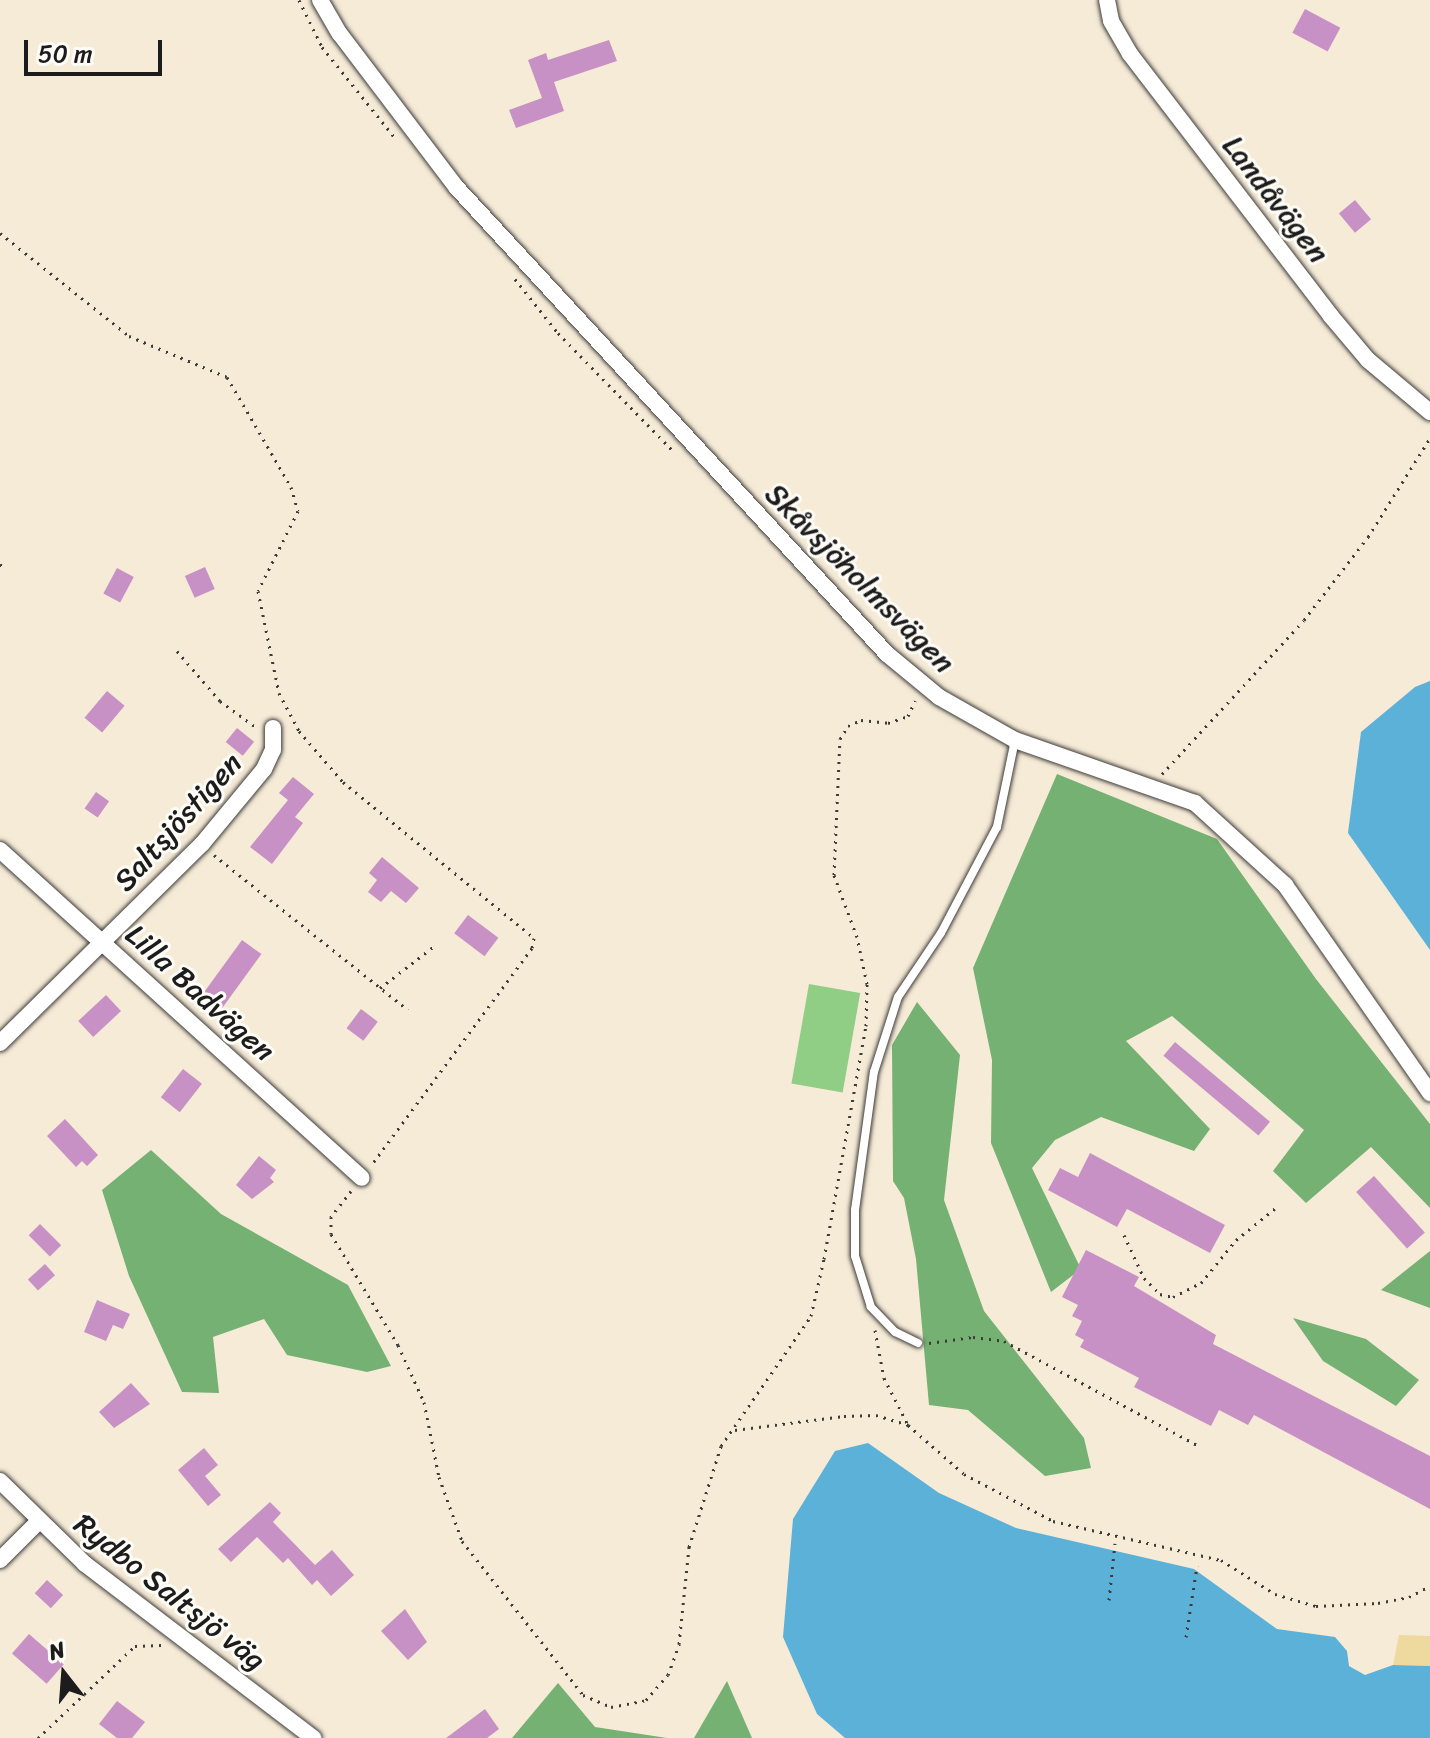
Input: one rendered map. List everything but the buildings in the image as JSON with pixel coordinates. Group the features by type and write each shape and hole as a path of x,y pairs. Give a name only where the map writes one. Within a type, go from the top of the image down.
{"street":[{"name":"Skåvsjöholmsvägen","path":"320,0 340,34 457,188 887,654 939,697 1015,740 1195,803 1285,885 1430,1093"},
{"name":"Landåvägen","path":"1107,0 1111,21 1130,54 1321,303 1368,360 1430,412"},
{"name":"Saltsjöstigen","path":"104,944 202,844 264,769 273,733"},
{"name":"Lilla Badvägen","path":"0,850 362,1178"},
{"path":"0,1043 104,944"},
{"name":"Rydbo Saltsjö väg","path":"0,1481 37,1523 313,1738"},
{"path":"0,1560 37,1523"}],"lane":[{"path":"918,1343 895,1332 871,1307 854,1238 880,1040 898,997 948,922 997,827 1015,740"}],"path":[{"path":"299,0 322,47 398,141"},
{"path":"0,233 129,336 227,377 291,487 298,511 258,591 279,693 299,731 343,782 534,938 532,948 331,1217 331,1234 398,1345 424,1402 451,1523 583,1695 611,1707 632,1706 646,1700 668,1675 679,1644 695,1519 721,1446 735,1430 811,1316 866,1026 867,984 857,937 834,875 840,739 848,726 861,720 888,723 908,716 915,703 912,688"},
{"path":"513,276 558,333 676,453"},
{"path":"1151,786 1304,620 1368,537 1430,438"},
{"path":"177,651 234,715 273,733"},
{"path":"202,844 408,1010"},
{"path":"380,988 433,947"},
{"path":"1124,1235 1144,1278 1160,1294 1173,1297 1201,1283 1236,1240 1278,1206"},
{"path":"871,1307 884,1378 908,1425 964,1474 1053,1521 1221,1560 1294,1602 1348,1608 1409,1597 1430,1586"},
{"path":"918,1343 973,1337 1004,1341 1197,1445"},
{"path":"735,1430 876,1415 908,1425"},
{"path":"1109,1600 1115,1543"},
{"path":"1186,1637 1197,1566"},
{"path":"38,1738 135,1646 190,1644"}],"green space":[{"path":"1057,774 1217,839 1316,979 1430,1124 1430,1208 1371,1147 1306,1203 1273,1171 1304,1130 1172,1016 1126,1041 1210,1129 1194,1151 1101,1117 1055,1140 1032,1168 1081,1269 1051,1292 991,1143 992,1060 973,968"},
{"path":"809,984 860,993 843,1092 791,1083"},
{"path":"917,1002 960,1055 944,1200 984,1311 1084,1438 1091,1468 1045,1476 968,1410 929,1405 916,1259 904,1198 893,1181 892,1045"},
{"path":"151,1150 221,1214 348,1285 391,1366 367,1372 287,1355 264,1319 213,1337 219,1393 182,1392 129,1276 102,1190"},
{"path":"1430,1251 1430,1308 1381,1290"},
{"path":"1293,1318 1366,1339 1419,1380 1396,1406 1323,1361"},
{"path":"727,1681 752,1738 694,1738"},
{"path":"558,1683 595,1727 667,1738 512,1738"}],"sand":[{"path":"1399,1635 1430,1636 1430,1666 1393,1665"}],"water":[{"path":"1430,681 1430,950 1348,833 1361,732 1415,687"},
{"path":"868,1443 939,1493 1016,1528 1194,1569 1277,1629 1335,1637 1347,1651 1349,1666 1365,1675 1393,1665 1430,1666 1430,1738 845,1738 817,1714 783,1637 793,1519 835,1451"}]}
